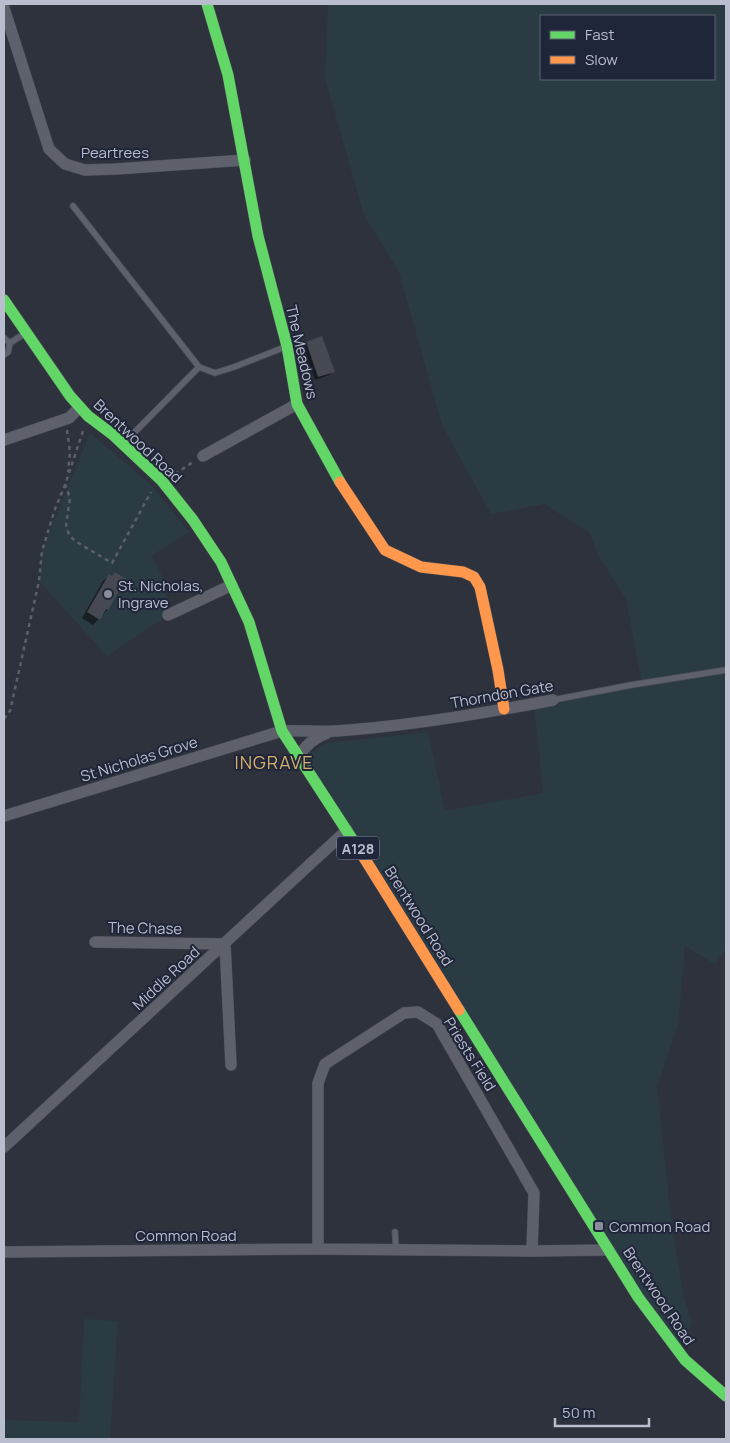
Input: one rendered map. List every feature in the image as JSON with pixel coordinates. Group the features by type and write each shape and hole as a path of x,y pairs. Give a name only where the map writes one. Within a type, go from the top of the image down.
{"main road":[{"name":"The Meadows","path":"207,4 228,74 258,236 287,346 297,404 345,492 385,550 421,567 463,572 474,577 480,587 498,670 504,710"},
{"name":"Brentwood Road","path":"4,300 70,396 84,411 161,479 193,520 221,562 249,622 282,732 347,830 638,1297 685,1360 726,1396"}],"street":[{"name":"Peartrees","path":"4,8 49,149 65,164 85,170 245,160"},
{"path":"203,456 297,404"},
{"path":"4,440 64,420 84,411"},
{"path":"168,615 232,585"},
{"name":"Thorndon Gate","path":"282,732 302,730 334,731 431,722 553,700"},
{"path":"299,757 303,749 316,737 334,731"},
{"name":"St Nicholas Grove","path":"4,816 282,732"},
{"name":"Middle Road","path":"4,1147 347,830"},
{"name":"The Chase","path":"95,942 225,944"},
{"path":"225,944 231,1065"},
{"name":"Priests Field","path":"318,1249 318,1083 325,1064 404,1013 418,1012 437,1024 534,1193 532,1251"},
{"name":"Common Road","path":"4,1252 318,1249 609,1250"}],"lane":[{"path":"73,206 199,368 214,373 287,346"},
{"path":"4,355 8,352 10,343 26,333"},
{"path":"4,338 10,343"},
{"path":"123,444 199,368"},
{"name":"Thorndon Gate","path":"553,700 726,670"},
{"path":"394,1232 396,1250"}],"path":[{"path":"4,720 10,711 38,581 42,551 54,509 65,485 84,411"},
{"path":"64,420 69,436 70,452 65,485 70,498 66,525 69,535 75,541 112,563 161,479 203,456"}],"shaded area":[{"path":"328,4 726,4 726,949 715,964 685,946 678,1025 657,1087 672,1226 684,1298 692,1323 678,1351 300,759 327,743 428,732 445,811 543,793 534,704 642,683 626,599 598,555 590,533 544,504 491,514 442,425 399,272 364,215 325,78"},
{"path":"90,433 152,486 189,532 151,556 164,584 168,615 107,656 39,581 42,551"},
{"path":"84,1319 118,1321 110,1439 4,1439 4,1420 79,1422"}],"building":[{"path":"322,336 335,372 318,377 306,342"},
{"name":"St. Nicholas, Ingrave","path":"115,572 126,579 100,620 87,612 109,574 112,576"}],"traffic: fast":[{"path":"207,4 228,75 258,236 287,346 297,404 340,482"},
{"path":"4,300 70,396 88,416 112,434 162,481 193,520 221,562 249,622 282,731 358,848"},
{"path":"459,1010 638,1297 685,1360 726,1396"}],"traffic: slow":[{"path":"340,482 385,550 421,567 463,572 474,577 480,587 498,670 504,709"},
{"path":"358,848 459,1010"}],"place":[{"name":"St. Nicholas, Ingrave","path":"108,594"},
{"name":"Common Road","path":"599,1226"}],"district":[{"name":"INGRAVE","path":"274,762"}]}
